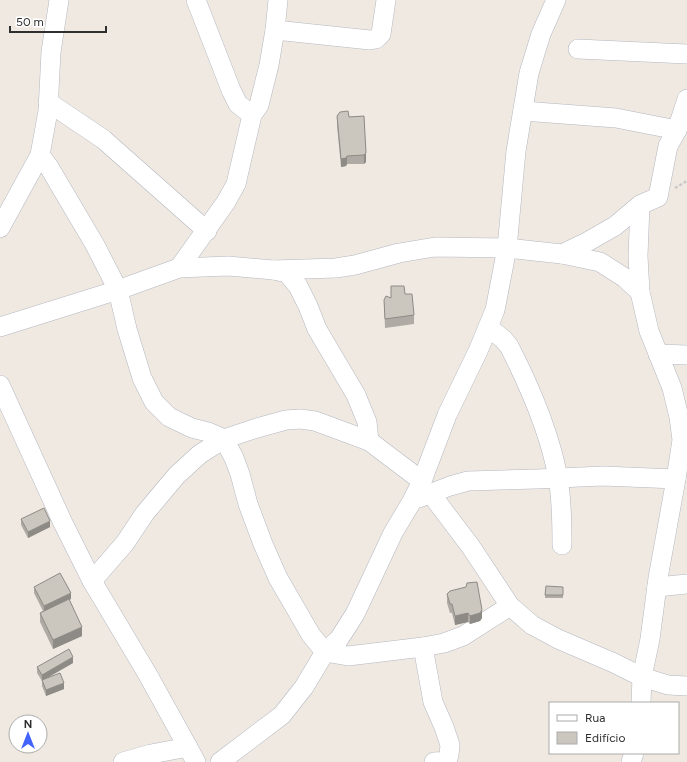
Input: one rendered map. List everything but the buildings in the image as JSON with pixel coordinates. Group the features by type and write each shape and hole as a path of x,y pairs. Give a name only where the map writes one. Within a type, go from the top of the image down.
{"street":[{"path":"0,228 40,155 48,111 51,52 59,0"},
{"path":"196,0 231,90 238,104 252,114"},
{"path":"179,268 207,231 236,184 252,114 259,105 269,65 278,0"},
{"path":"275,30 370,40 376,39 381,34 386,0"},
{"path":"220,762 282,715 304,687 325,652 339,639 355,614 393,533 412,501 426,487 447,415 478,352 495,310 507,248 516,151 529,73 541,34 556,0"},
{"path":"578,49 687,54"},
{"path":"562,254 615,226 640,205 658,197 668,146 677,130 687,98"},
{"path":"48,102 103,139 207,231"},
{"path":"523,111 616,118 677,130"},
{"path":"40,155 49,167 91,239 118,290 142,378 154,402 169,417 192,428 208,432 224,439 234,458 248,504 278,578 311,635 325,652 348,656 444,643 463,636 510,606"},
{"path":"640,205 638,256 640,292 649,331 672,388 679,417 682,440 657,587 650,639 642,677 641,702"},
{"path":"0,327 161,276 179,268 228,266 273,270 336,268 355,265 399,253 435,247 507,248 562,254 600,262 625,278 640,292"},
{"path":"273,270 287,273 298,286 317,329 356,395 367,422 369,441"},
{"path":"488,327 509,346 518,363 545,428 558,478 562,515 562,545"},
{"path":"658,354 687,355"},
{"path":"0,385 6,412 92,581 148,675 192,754 151,754 123,762"},
{"path":"92,581 125,543 145,513 176,475 200,454 224,439 264,426 286,420 300,419 315,421 369,441 426,487 471,547 510,606 532,625 558,639 614,663 642,677 668,685 687,686"},
{"path":"426,487 450,486 468,481 603,476 676,479"},
{"path":"657,587 687,584"},
{"path":"423,647 433,702 450,745 447,761 434,762"}]}
